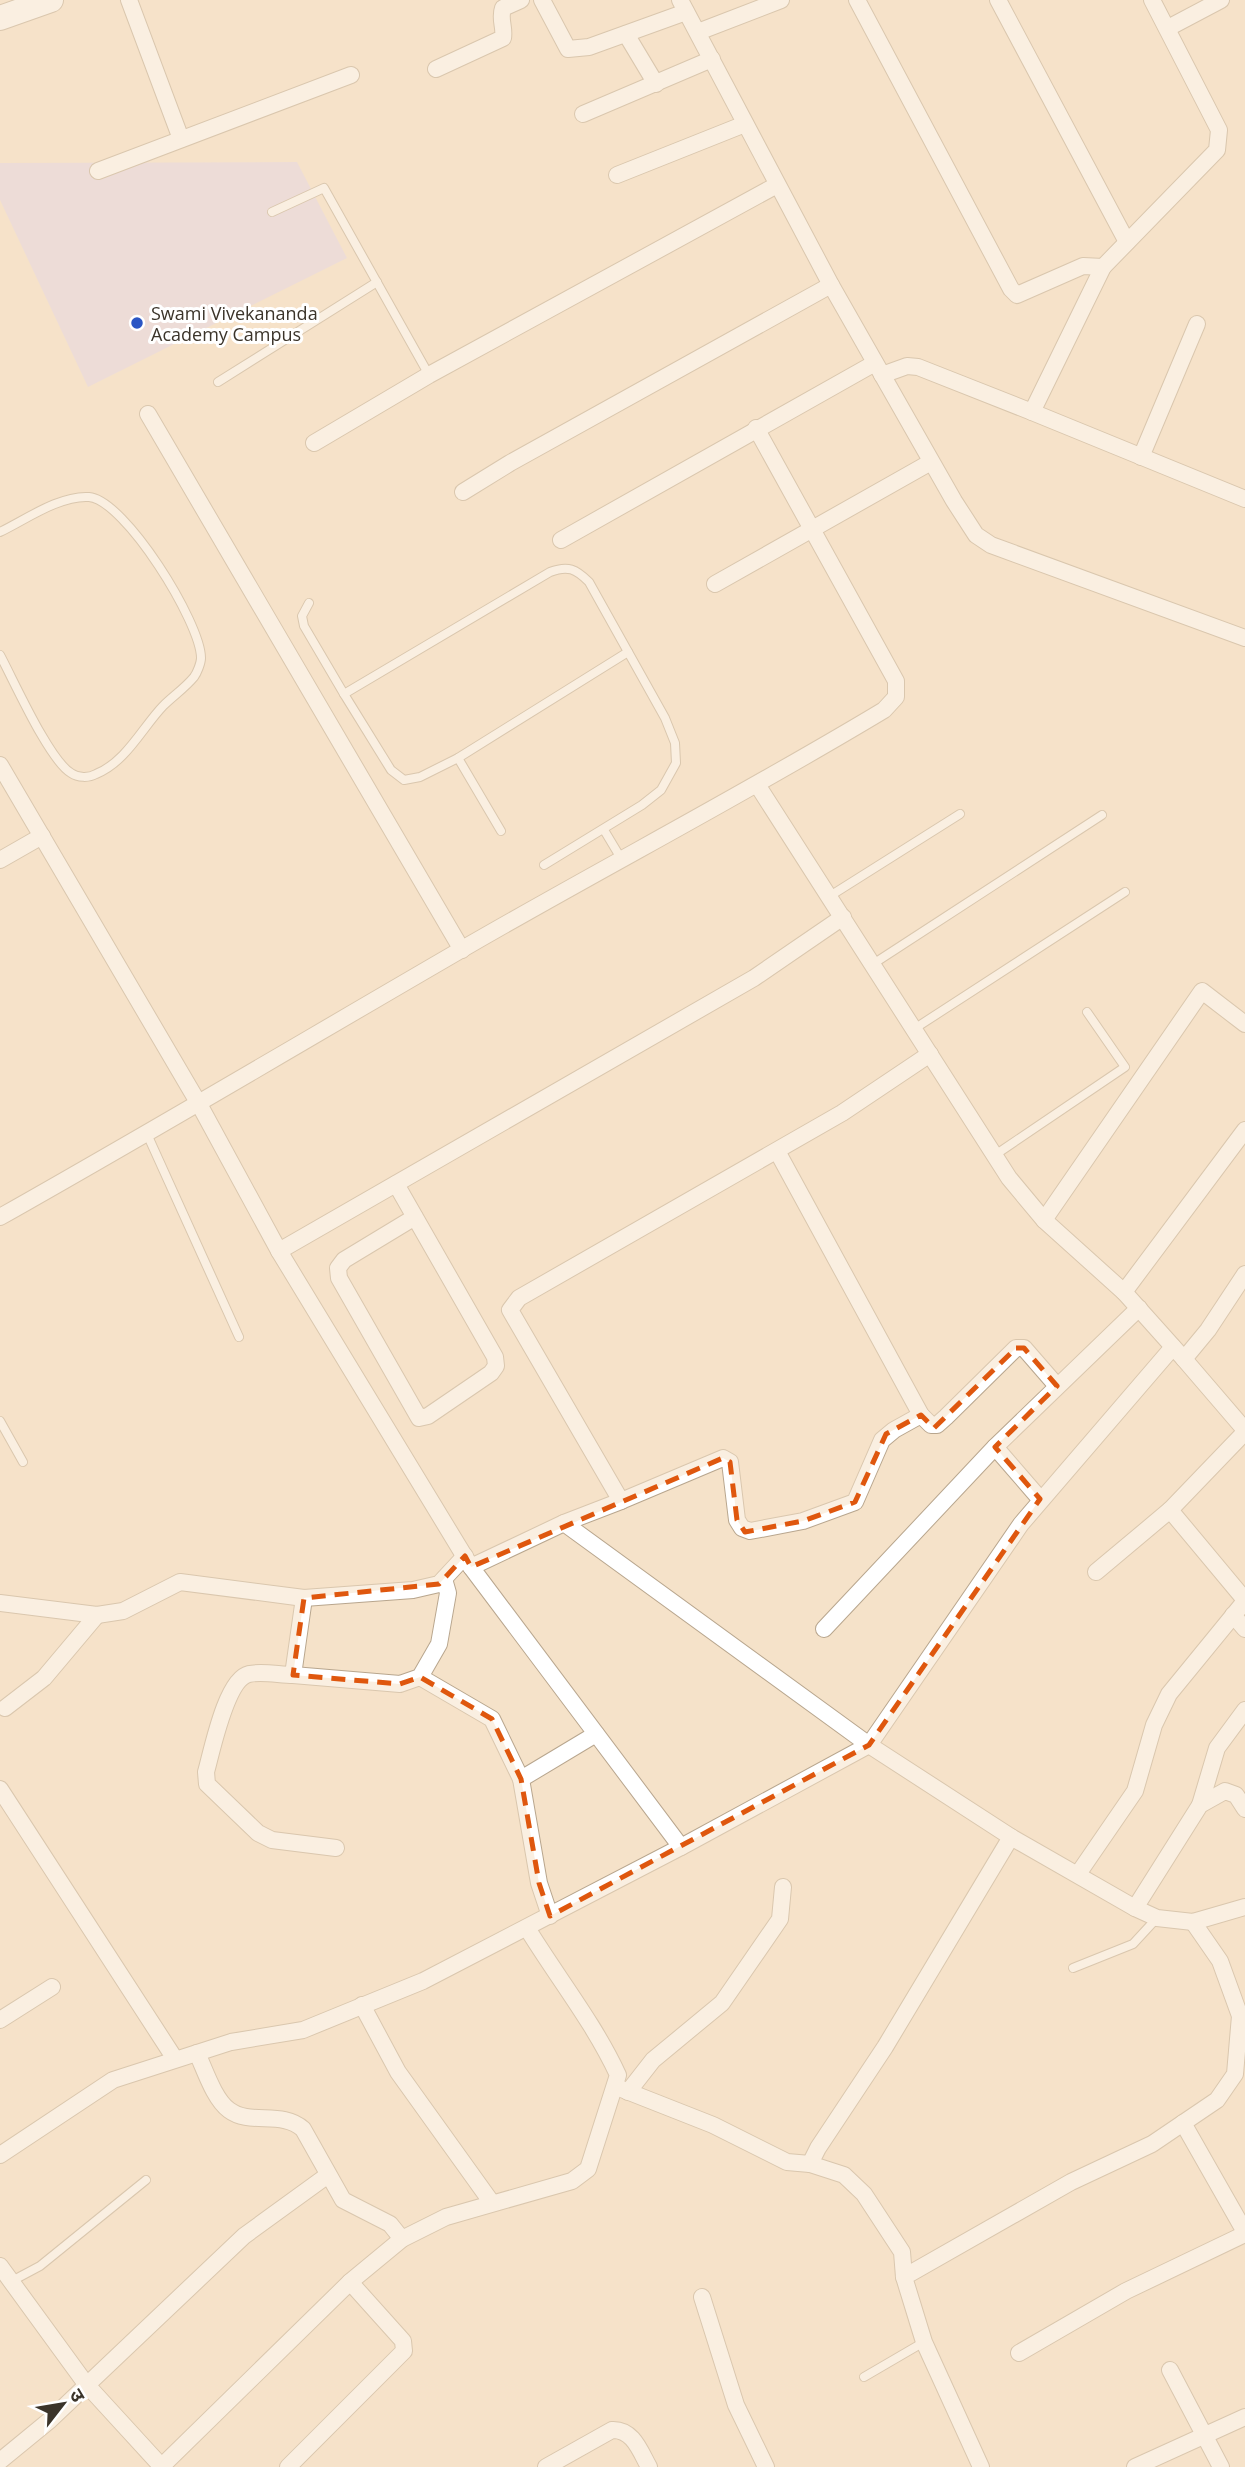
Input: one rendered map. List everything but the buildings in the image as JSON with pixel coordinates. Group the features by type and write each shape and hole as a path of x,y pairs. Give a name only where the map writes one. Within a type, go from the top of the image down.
{"main road":[{"path":"0,19 51,0"}],"street":[{"path":"128,0 181,139"},
{"path":"436,69 503,38 505,30 500,16 503,8 521,0"},
{"path":"542,0 568,49 589,47 626,34 683,6 831,285 976,535 991,545 1245,638"},
{"path":"698,32 781,0"},
{"path":"857,0 1011,289 1017,295 1083,266 1102,267"},
{"path":"998,0 1127,242"},
{"path":"1032,412 1102,267 1217,150 1220,141 1219,130 1152,0"},
{"path":"1168,28 1221,0"},
{"path":"626,34 656,84"},
{"path":"583,114 712,60"},
{"path":"97,171 351,75"},
{"path":"617,176 745,124"},
{"path":"314,443 429,375 777,185"},
{"path":"463,492 510,463 831,285"},
{"path":"1141,457 1197,324"},
{"path":"561,540 756,428 878,369 907,366 918,367 1245,499"},
{"path":"148,414 462,950"},
{"path":"0,1217 200,1104 462,950 758,786 884,710 895,696 896,681 884,654 756,428"},
{"path":"715,584 932,462"},
{"path":"0,765 200,1104 279,1251 468,1561 681,1847"},
{"path":"758,786 1009,1178 1044,1220 1139,1308 1245,1431 1170,1510 1096,1573"},
{"path":"0,860 42,836"},
{"path":"279,1251 754,978 843,917"},
{"path":"1044,1220 1202,990 1245,1024"},
{"path":"621,1501 510,1310 519,1298 842,1114 930,1054"},
{"path":"1124,1292 1245,1130"},
{"path":"776,1150 921,1415 931,1425 937,1425 1016,1348 1024,1348 1057,1386"},
{"path":"396,1184 415,1217 495,1357 496,1366 492,1373 428,1416 419,1418 339,1278 338,1268 344,1260 415,1217"},
{"path":"0,2155 113,2080 231,2042 303,2030 423,1981 681,1847 869,1745 1040,1499 1178,1353 1208,1330 1245,1274"},
{"path":"824,1629 995,1447 1139,1308"},
{"path":"0,1603 96,1615 123,1611 180,1582 304,1598 413,1590 439,1584 468,1561 723,1458 730,1462 737,1520 742,1528 750,1531 803,1521 855,1502 882,1440 921,1415"},
{"path":"995,1447 1040,1499"},
{"path":"1078,1874 1135,1791 1154,1726 1169,1694 1245,1600 1170,1510"},
{"path":"564,1522 869,1745 1012,1838 1135,1908 1157,1918 1193,1922 1245,1907"},
{"path":"336,1848 265,1837 207,1784 206,1772 230,1694 237,1680 249,1674 401,1684 419,1677 439,1644 448,1593 444,1579"},
{"path":"293,1675 304,1598"},
{"path":"2,1707 44,1678 96,1615"},
{"path":"1233,1615 1245,1629"},
{"path":"419,1677 492,1719 522,1779 539,1883 550,1916"},
{"path":"1135,1908 1200,1805 1217,1748 1245,1710"},
{"path":"522,1779 596,1734"},
{"path":"0,1789 174,2059"},
{"path":"1200,1805 1226,1791 1236,1795 1245,1809"},
{"path":"810,2164 885,2047 1012,1838"},
{"path":"0,2266 5,2285 86,2385 161,2467 350,2282 402,2239 446,2217 572,2181 588,2169 621,2089 722,2003 780,1919 783,1887"},
{"path":"904,2277 1071,2182 1152,2144 1217,2100 1235,2074 1241,2055 1240,2016 1220,1961 1193,1922"},
{"path":"527,1928 563,1987 605,2047 618,2075 621,2089"},
{"path":"0,2020 52,1987"},
{"path":"362,2006 398,2072 492,2203"},
{"path":"197,2053 221,2102 230,2112 294,2121 303,2129 343,2200 390,2224 402,2239"},
{"path":"621,2089 713,2125 787,2162 810,2164 844,2175 864,2194 901,2252 904,2277 925,2342 981,2467"},
{"path":"1019,2353 1126,2291 1245,2233 1183,2123"},
{"path":"0,2461 86,2385 244,2235 328,2175"},
{"path":"288,2467 404,2351 403,2341 350,2282"},
{"path":"702,2297 736,2404 766,2467"},
{"path":"1170,2370 1221,2467"},
{"path":"1135,2467 1245,2417"},
{"path":"546,2467 572,2460 612,2430 621,2429 630,2435 649,2467"}],"lane":[{"path":"272,212 324,188 429,375"},
{"path":"218,382 377,282"},
{"path":"0,531 75,498 92,497 110,507 130,525 149,550 195,633 201,658 196,675 162,707 111,765 95,775 79,777 61,765 0,655"},
{"path":"344,694 562,567 577,570 589,582 664,718 675,743 676,763 671,777 661,790 604,830 544,865"},
{"path":"309,603 302,615 304,626 391,770 404,780 420,778 458,758 628,652"},
{"path":"458,758 501,831"},
{"path":"830,896 960,814"},
{"path":"873,964 1102,814"},
{"path":"604,830 622,860"},
{"path":"914,1029 1125,892"},
{"path":"995,1156 1125,1067 1087,1012"},
{"path":"148,1134 239,1337"},
{"path":"0,1421 23,1462"},
{"path":"1073,1968 1133,1944 1157,1918"},
{"path":"5,2285 40,2266 146,2180"},
{"path":"864,2377 925,2342"}],"highlighted area":[{"path":"1016,1348 1024,1348 1057,1386 995,1447 1040,1499 869,1745 550,1916 539,1883 521,1779 492,1719 420,1677 400,1684 293,1675 304,1598 439,1584 465,1556 471,1567 723,1458 730,1462 737,1520 745,1532 803,1521 855,1502 886,1434 921,1415 934,1428"}],"shaded area":[{"name":"Swami Vivekananda Academy Campus","path":"297,162 347,258 88,387 0,200 0,163"}],"place":[{"name":"Swami Vivekananda Academy Campus","path":"137,323"}]}
